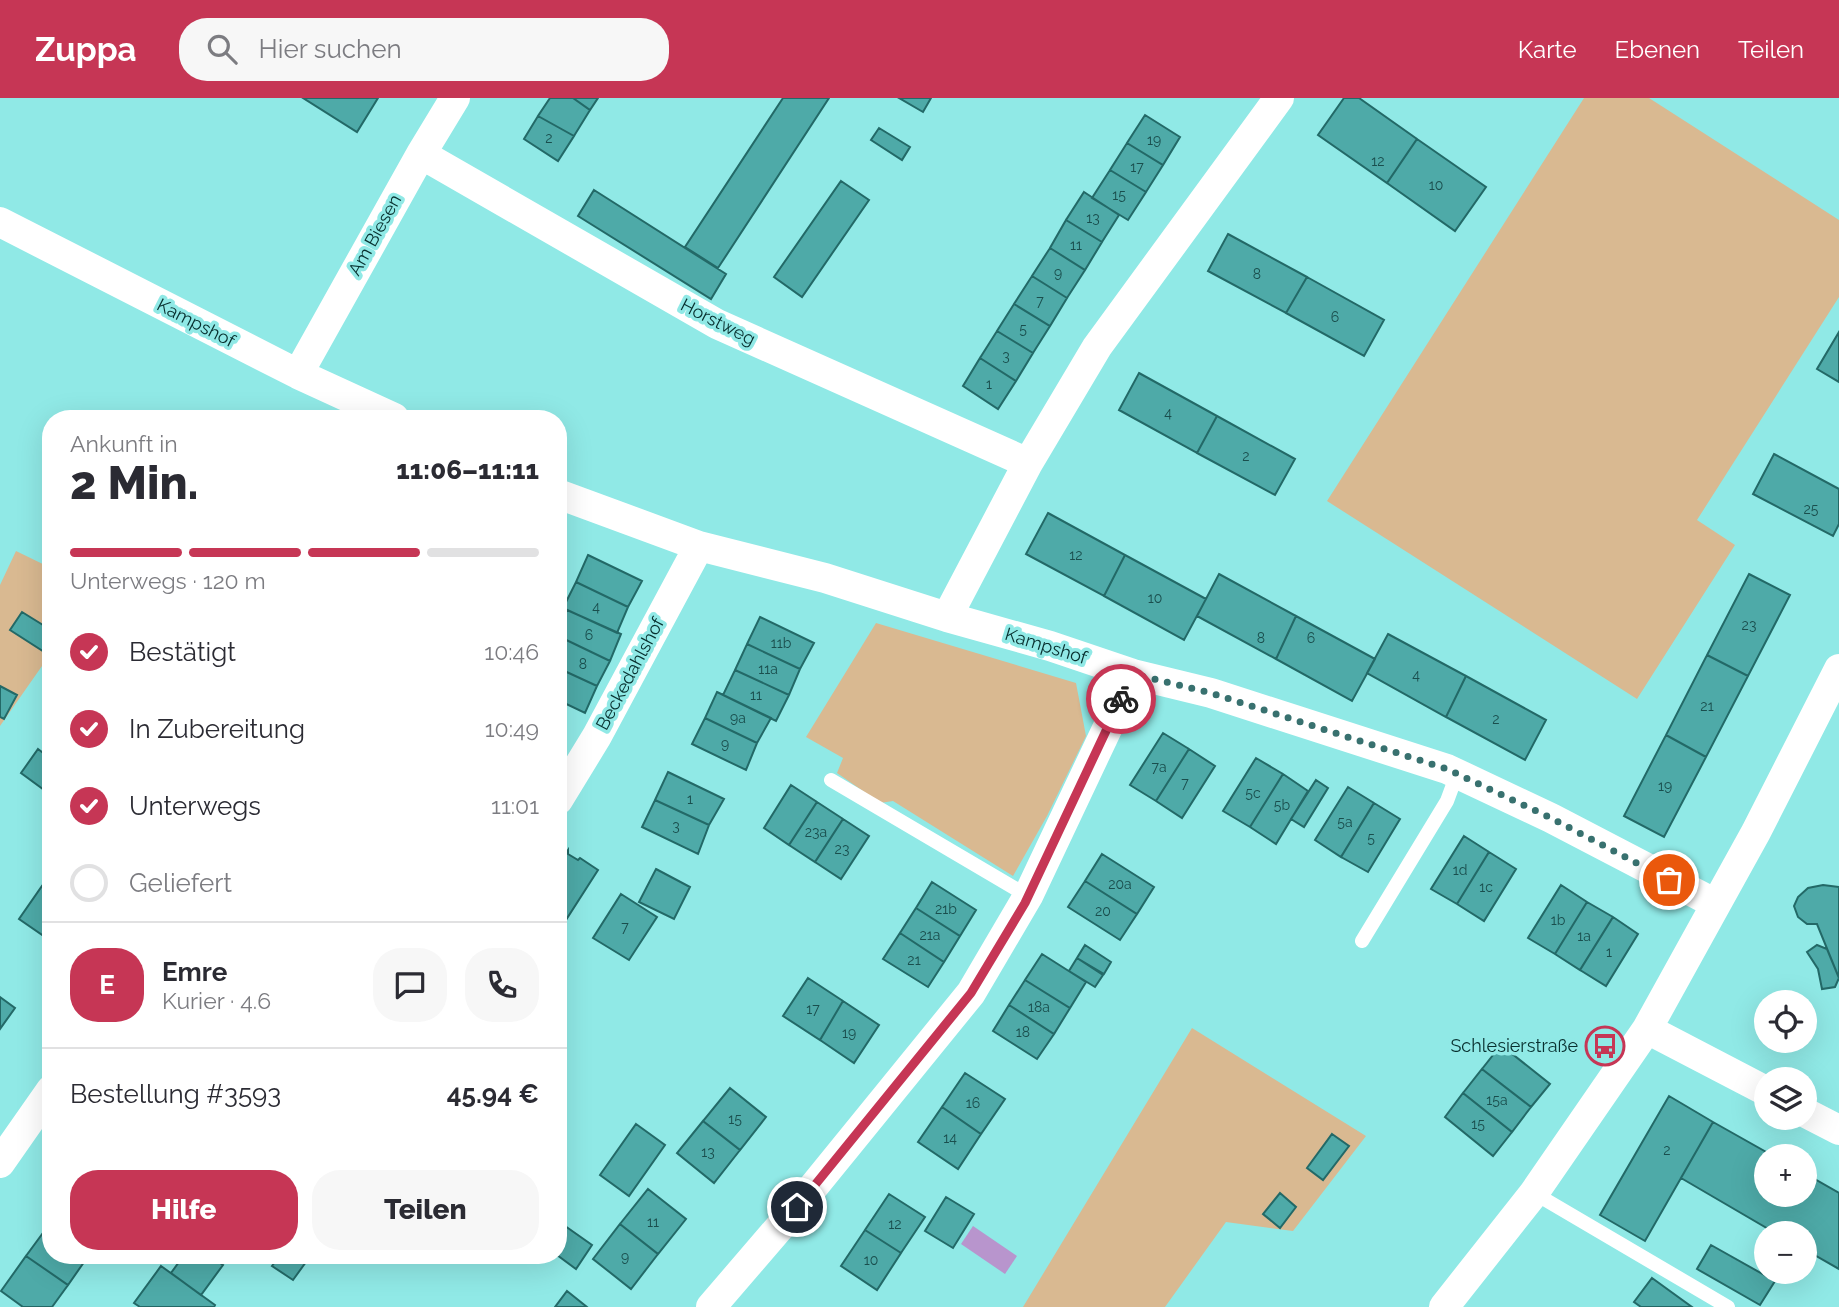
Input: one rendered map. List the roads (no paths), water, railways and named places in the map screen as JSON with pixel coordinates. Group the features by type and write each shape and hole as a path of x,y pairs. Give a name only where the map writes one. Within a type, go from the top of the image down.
{"street":[{"name":"Am Biesen","path":"298,374 455,98"},
{"path":"947,617 1028,463 1097,347 1279,98"},
{"name":"Horstweg","path":"421,154 717,324 1028,463"},
{"name":"Kampshof","path":"0,222 298,374 377,410"},
{"name":"Kampshof","path":"567,497 699,546 825,578 1133,674 1211,693 1457,774 1551,818 1716,904"},
{"name":"Beckedahlshof","path":"567,785 597,736 699,546"},
{"path":"1444,1307 1534,1193 1647,1029 1839,669"},
{"path":"711,1307 797,1207 971,993 1028,896 1133,674"},
{"path":"1647,1029 1754,1085"},
{"path":"0,1163 42,1103"},
{"path":"1817,1119 1839,1130"}],"lane":[{"path":"1362,942 1447,801 1457,774"},
{"path":"831,780 1028,896"},
{"path":"1534,1193 1728,1307"}],"place":[{"name":"Schlesierstraße","path":"1605,1046"}]}
